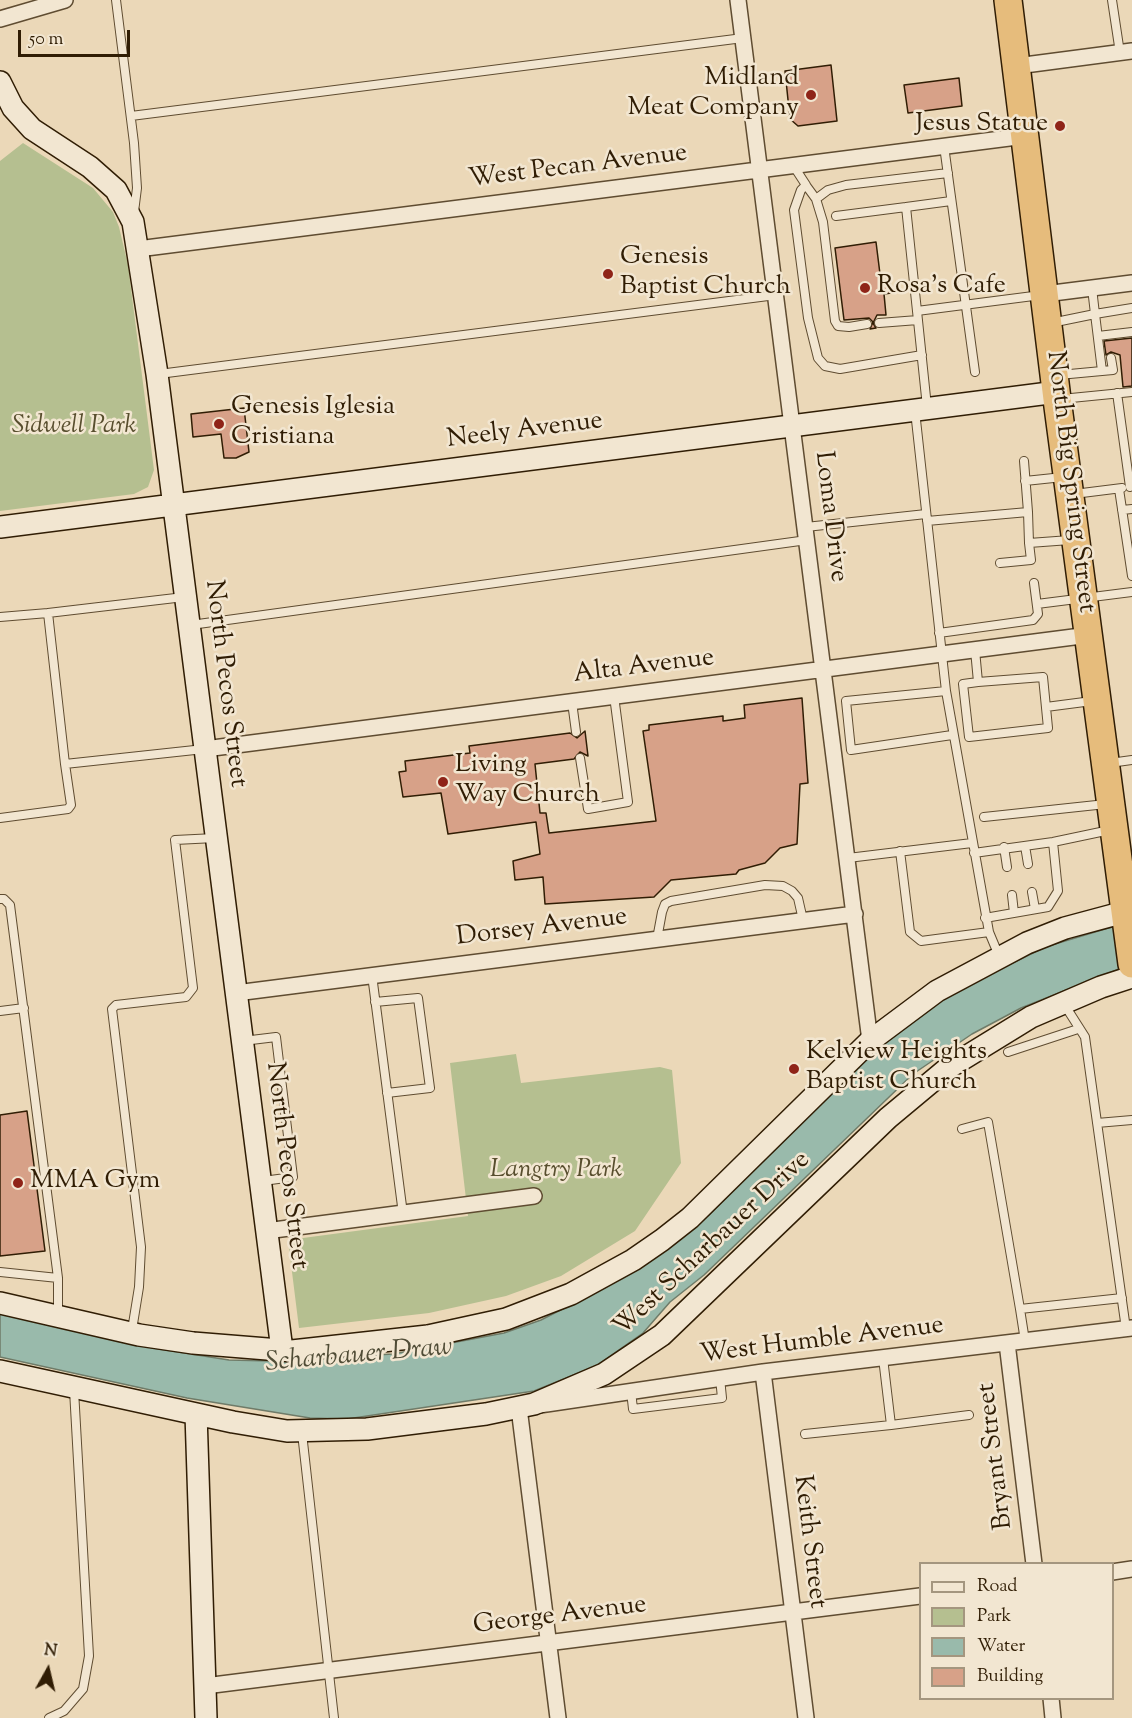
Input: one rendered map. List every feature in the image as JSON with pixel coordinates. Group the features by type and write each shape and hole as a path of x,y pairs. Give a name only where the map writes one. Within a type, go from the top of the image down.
{"highway":[{"name":"North Big Spring Street","path":"1008,0 1112,816 1129,910 1132,964"}],"street":[{"path":"0,18 65,0"},
{"name":"Loma Drive","path":"738,0 870,1041"},
{"path":"1017,66 1126,52"},
{"name":"North Pecos Street","path":"0,82 13,108 32,129 90,167 116,190 133,222 157,374 282,1350"},
{"name":"West Pecan Avenue","path":"138,249 1025,136"},
{"path":"1045,294 1132,283"},
{"name":"Neely Avenue","path":"0,527 921,409 1056,389"},
{"name":"Alta Avenue","path":"205,748 1089,635"},
{"name":"West Scharbauer Drive","path":"0,1303 131,1333 193,1343 282,1350 428,1336 470,1328 538,1307 603,1277 647,1250 690,1218 870,1041 937,991 999,956 1065,928 1129,910"},
{"name":"Dorsey Avenue","path":"236,993 855,914"},
{"name":"West Scharbauer Drive","path":"0,1371 250,1425 302,1431 367,1429 519,1408 581,1386 641,1351 676,1322 888,1118 939,1074 1012,1027 1063,1003 1132,977"},
{"path":"266,1231 534,1196"},
{"name":"West Humble Avenue","path":"519,1408 763,1372 1129,1329"},
{"name":"Bryant Street","path":"1007,1343 1034,1562"},
{"name":"Keith Street","path":"763,1372 806,1718"},
{"path":"519,1408 558,1718"},
{"path":"196,1414 206,1718"},
{"path":"1114,1572 1132,1569"},
{"name":"George Avenue","path":"205,1686 919,1596"},
{"path":"1051,1700 1053,1718"}],"lane":[{"path":"116,0 131,116 137,188 133,222"},
{"path":"1112,0 1126,52"},
{"path":"131,116 743,39"},
{"path":"944,146 975,372"},
{"path":"794,165 816,199 823,222 835,321 838,326 867,324"},
{"path":"816,199 828,190 846,185 948,173"},
{"path":"806,183 794,210 808,318 818,358 825,366 840,369 922,356"},
{"path":"836,216 951,201"},
{"path":"906,207 922,356 921,409 926,517 941,654 952,735 985,918 999,956"},
{"path":"1092,288 1102,371"},
{"path":"917,310 1045,294"},
{"path":"157,374 776,295"},
{"path":"1049,324 1132,308"},
{"path":"879,323 918,320"},
{"path":"1098,336 1132,332"},
{"path":"1056,389 1113,369 1111,358"},
{"path":"1056,389 1132,392"},
{"path":"1025,482 1119,489 1131,487 1117,393"},
{"path":"1000,563 1031,560 1024,461"},
{"path":"1119,489 1129,535 1132,576"},
{"path":"1122,510 1132,509"},
{"path":"189,626 926,517 1028,512"},
{"path":"1029,543 1076,539"},
{"path":"939,633 1033,620 1038,614 1034,583"},
{"path":"1037,604 1132,592"},
{"path":"0,617 186,597"},
{"path":"0,818 68,810 71,805 48,613"},
{"path":"975,650 978,682"},
{"path":"1043,677 1048,728 969,737 963,684 978,682 1043,677"},
{"path":"946,691 846,701 851,750 952,735"},
{"path":"580,758 588,809 628,802 614,696"},
{"path":"1046,707 1097,701"},
{"path":"572,702 576,732"},
{"path":"65,764 205,748"},
{"path":"1106,763 1132,760"},
{"path":"974,853 1004,847 1053,842 1112,816"},
{"path":"984,817 1112,816"},
{"path":"131,1333 139,1287 141,1247 111,1009 116,1005 186,997 193,988 175,840 216,837"},
{"path":"985,918 1048,907 1058,891 1053,842"},
{"path":"848,858 972,843"},
{"path":"1025,846 1028,864"},
{"path":"1004,847 1007,867"},
{"path":"900,851 910,932 921,941 989,932"},
{"path":"657,939 662,912 665,904 671,901 765,885 783,886 792,891 798,898 803,920"},
{"path":"1032,892 1035,909"},
{"path":"1012,895 1014,913"},
{"path":"0,899 4,899 10,905 58,1278 58,1317"},
{"path":"372,975 403,1214"},
{"path":"375,1002 418,998 430,1088 387,1093"},
{"path":"1063,1003 1085,1037 1122,1298 1129,1329"},
{"path":"0,1011 24,1008"},
{"path":"1008,1052 1078,1029"},
{"path":"242,1042 276,1037 293,1177 260,1182"},
{"path":"1097,1123 1132,1120"},
{"path":"962,1129 988,1122 1025,1341"},
{"path":"0,1272 58,1278"},
{"path":"1020,1309 1122,1298"},
{"path":"883,1358 891,1425"},
{"path":"632,1391 633,1409 722,1398 720,1378"},
{"path":"668,1386 670,1404"},
{"path":"49,1718 64,1711 83,1689 89,1656 74,1388"},
{"path":"805,1434 969,1415"},
{"path":"302,1431 334,1718"}],"green space":[{"name":"Sidwell Park","path":"23,143 93,188 113,212 128,265 154,470 148,487 134,494 0,511 0,161"},
{"name":"Langtry Park","path":"516,1054 521,1083 660,1067 672,1070 681,1163 635,1231 561,1276 506,1296 429,1313 299,1328 288,1240 468,1216 450,1063"}],"water":[{"name":"Scharbauer Draw","path":"1132,921 1132,964 1021,1008 972,1034 913,1074 704,1275 670,1302 643,1333 596,1366 534,1391 347,1419 310,1418 187,1398 0,1357 0,1312 153,1348 229,1360 272,1361 393,1354 504,1333 541,1320 582,1299 668,1247 709,1215 873,1049 954,992 1045,947"}],"building":[{"name":"Midland Meat Company","path":"831,65 837,121 798,126 790,119 785,71"},
{"path":"959,78 962,106 908,113 904,85"},
{"name":"Rosa's Cafe","path":"876,242 881,282 890,282 891,293 884,294 886,315 877,315 873,323 876,328 870,329 873,322 869,318 844,320 835,248"},
{"path":"1132,338 1132,386 1123,387 1120,355 1111,352 1106,355 1104,341"},
{"name":"Genesis Iglesia Cristiana","path":"244,408 249,452 236,458 224,458 221,434 193,437 191,414"},
{"path":"802,698 808,783 800,784 797,844 780,848 765,863 739,870 736,874 671,880 654,897 545,904 543,877 515,880 513,861 540,854 536,822 448,834 441,793 403,797 399,772 406,771 405,761 470,753 469,746 570,733 577,738 585,731 588,756 580,752 574,759 535,764 540,813 546,813 549,833 656,821 643,731 649,730 649,725 723,716 723,721 745,718 744,705"},
{"name":"MMA Gym","path":"27,1111 45,1251 0,1256 0,1115"}],"place":[{"name":"Midland Meat Company","path":"811,95"},
{"name":"Jesus Statue","path":"1060,126"},
{"name":"Genesis Baptist Church","path":"608,274"},
{"name":"Rosa's Cafe","path":"865,288"},
{"name":"Genesis Iglesia Cristiana","path":"219,424"},
{"name":"Living Way Church","path":"443,782"},
{"name":"Kelview Heights Baptist Church","path":"794,1069"},
{"name":"MMA Gym","path":"18,1183"}]}
